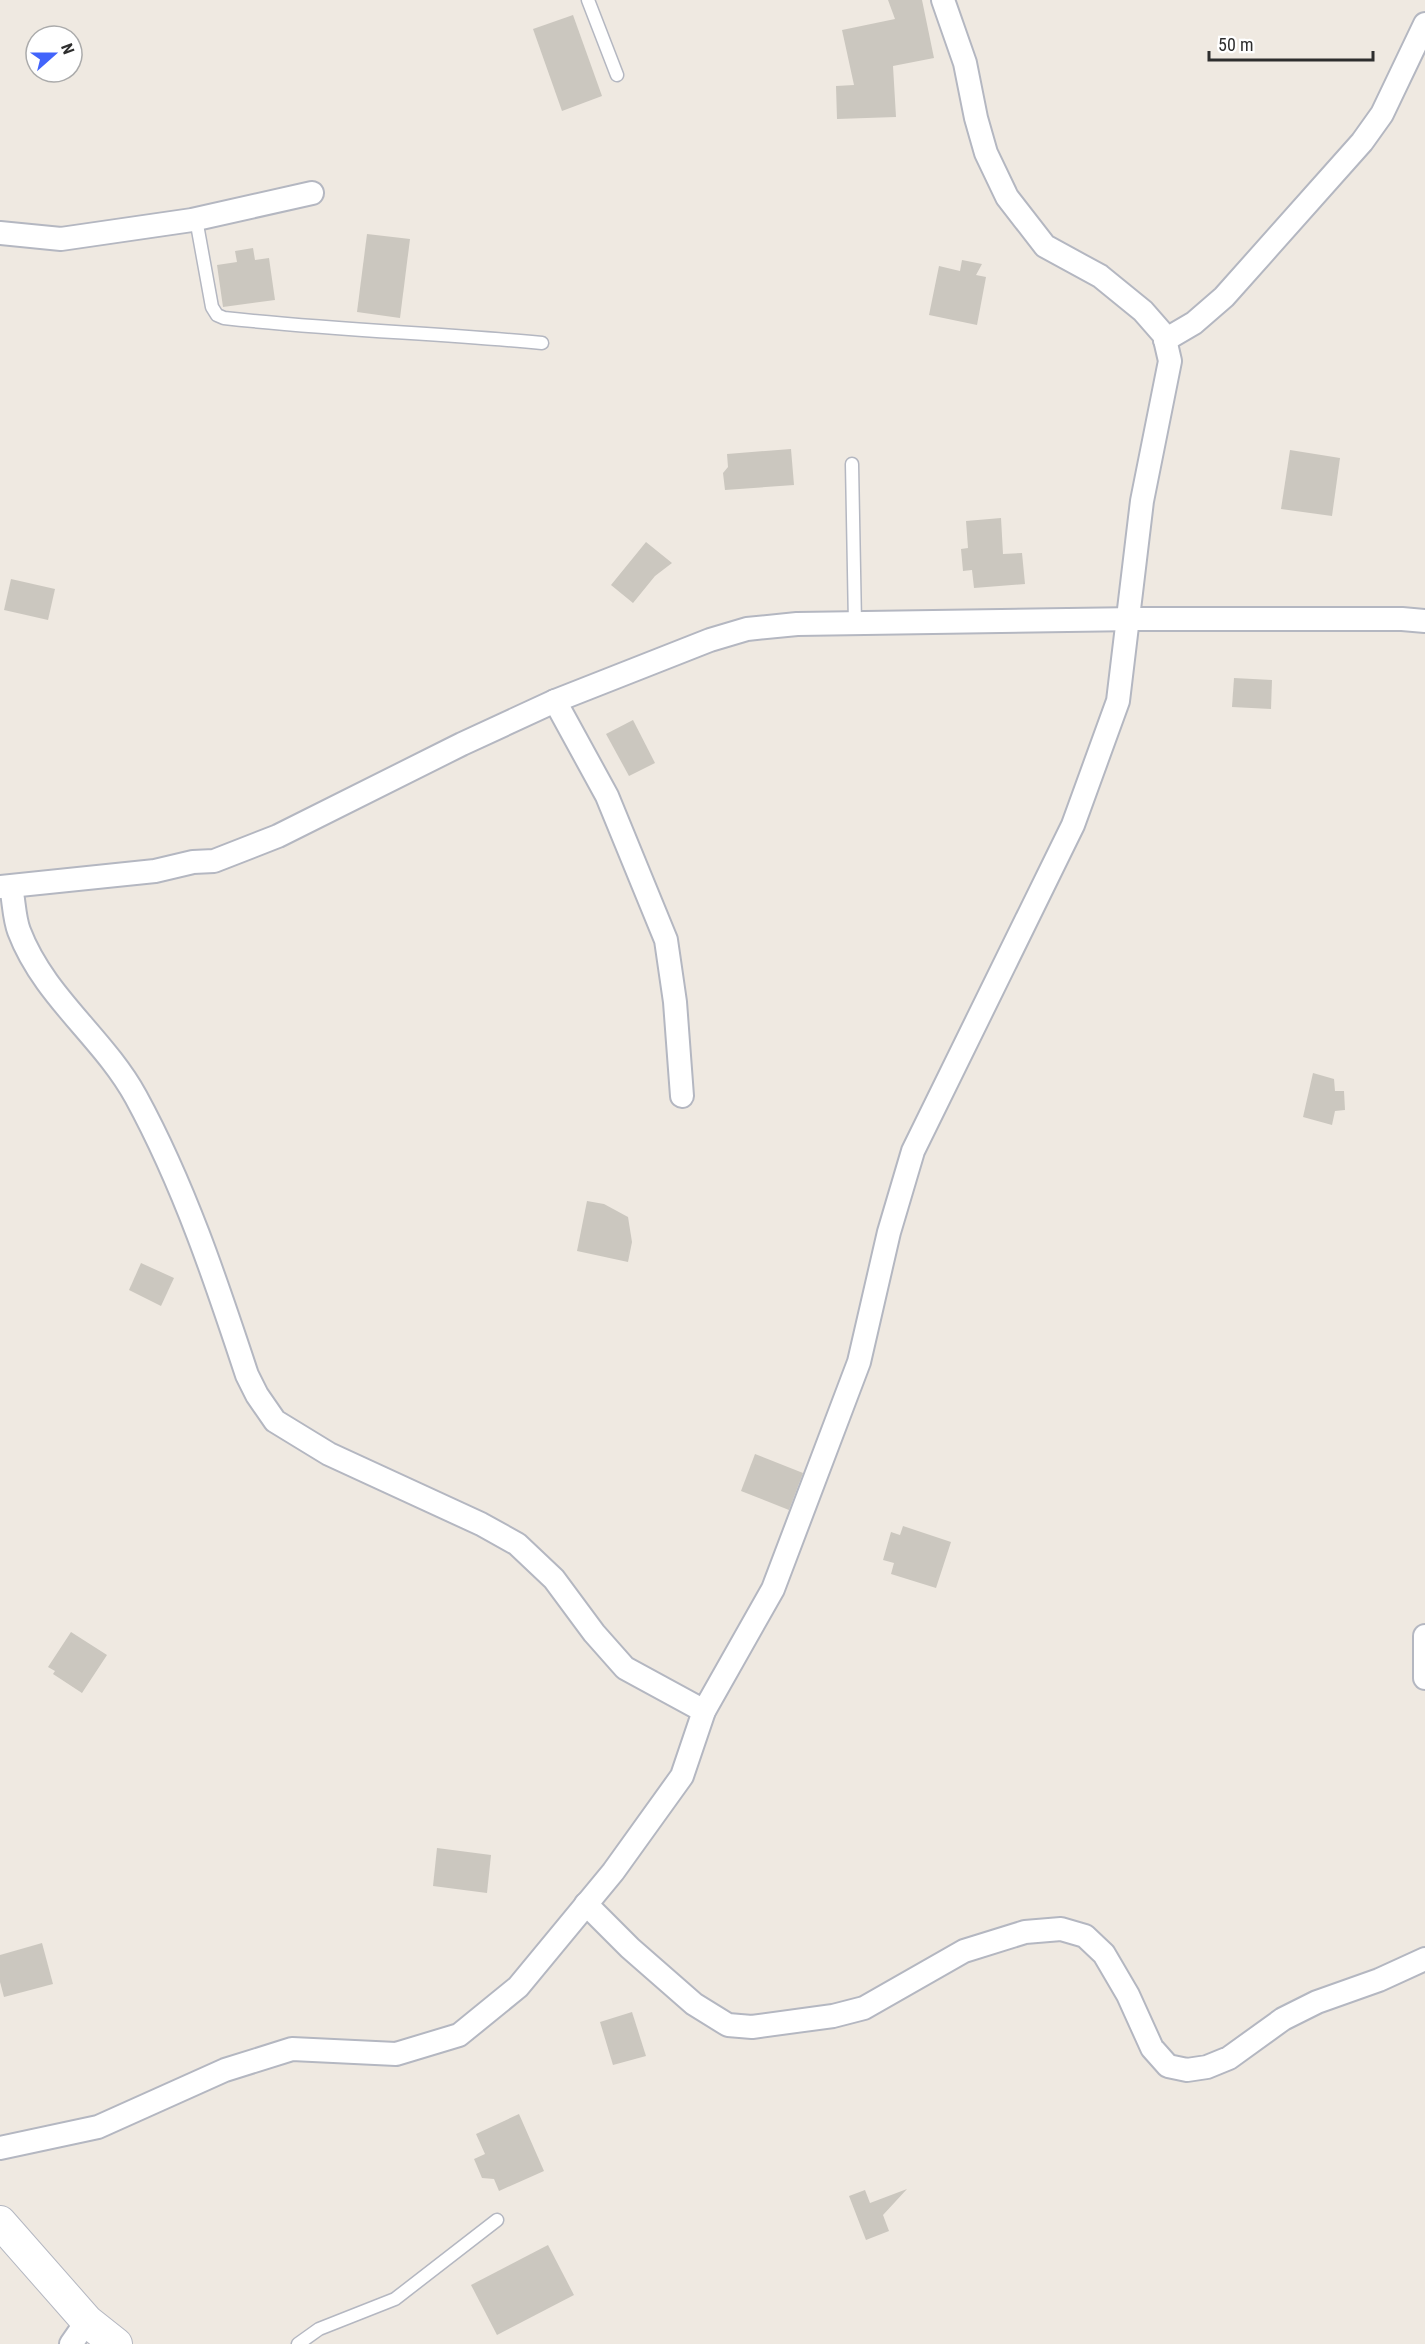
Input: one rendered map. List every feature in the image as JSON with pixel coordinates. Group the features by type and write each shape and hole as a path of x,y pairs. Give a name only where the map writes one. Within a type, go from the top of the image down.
{"main road":[{"path":"0,2222 79,2332 116,2344"}],"street":[{"path":"0,2148 98,2127 225,2070 292,2049 396,2054 459,2035 518,1987 613,1872 682,1776 704,1711 773,1589 859,1362 889,1232 913,1151 1073,825 1118,701 1142,501 1170,361 1164,335 1143,311 1100,276 1045,246 1007,197 986,153 965,63 943,0"},
{"path":"1166,340 1194,323 1224,297 1264,250 1325,187 1362,142 1382,114 1425,24"},
{"path":"0,233 61,239 196,219 312,193"},
{"path":"704,1711 625,1668 594,1633 554,1579 517,1544 481,1524 329,1454 275,1421 257,1395 247,1375 201,1239 140,1105 101,1046 56,996 34,964 18,929 6,887 155,871 193,862 214,861 278,836 462,744 555,701 710,640 747,629 797,624 1129,619 1402,619 1425,621"},
{"path":"555,701 607,796 666,940 675,1002 682,1096"},
{"path":"1425,1636 1425,1678"},
{"path":"586,1904 630,1948 694,2004 728,2025 752,2027 813,2019 864,2008 964,1951 1025,1932 1061,1929 1085,1936 1104,1954 1128,1995 1152,2048 1168,2066 1187,2070 1207,2067 1229,2058 1283,2019 1317,2002 1379,1980 1425,1959"}],"lane":[{"path":"588,0 617,75"},
{"path":"196,219 212,307 217,315 224,318 291,326 452,334 542,343"},
{"path":"852,464 855,624"},
{"path":"298,2344 319,2329 395,2299 497,2220"}],"building":[{"path":"888,0 922,0 934,58 893,66 896,117 837,119 836,86 854,85 842,30 895,19"},
{"path":"573,15 602,96 562,111 533,29"},
{"path":"367,234 410,239 400,318 357,312"},
{"path":"253,248 255,260 269,258 275,300 223,307 217,265 237,262 235,251"},
{"path":"962,260 982,264 976,275 986,277 977,325 929,315 939,266 960,271"},
{"path":"791,449 794,485 725,490 723,473 728,467 727,454"},
{"path":"1290,450 1340,458 1332,516 1281,509"},
{"path":"1001,518 1003,554 1022,553 1025,584 974,588 972,570 963,571 961,549 968,548 966,521"},
{"path":"646,542 672,563 655,576 633,603 611,585"},
{"path":"11,579 55,589 48,620 4,610"},
{"path":"1234,678 1272,680 1271,709 1232,707"},
{"path":"633,720 655,763 629,776 606,734"},
{"path":"1313,1073 1334,1079 1335,1091 1344,1091 1345,1110 1335,1111 1332,1125 1303,1117"},
{"path":"587,1201 604,1204 628,1217 632,1242 628,1262 577,1251"},
{"path":"141,1263 174,1278 161,1306 129,1290"},
{"path":"755,1454 803,1473 789,1510 741,1491"},
{"path":"903,1526 951,1542 936,1588 891,1574 894,1563 883,1560 891,1532 900,1535"},
{"path":"71,1632 107,1655 82,1693 53,1674 55,1671 48,1667"},
{"path":"437,1848 491,1855 487,1893 433,1886"},
{"path":"42,1943 53,1984 4,1997 0,1982 0,1955"},
{"path":"632,2012 646,2056 613,2065 600,2022"},
{"path":"519,2114 544,2171 499,2191 494,2179 482,2178 474,2159 485,2154 476,2134"},
{"path":"907,2189 883,2215 889,2231 866,2240 849,2196 865,2190 870,2203"},
{"path":"548,2245 574,2295 497,2335 471,2285"}]}
